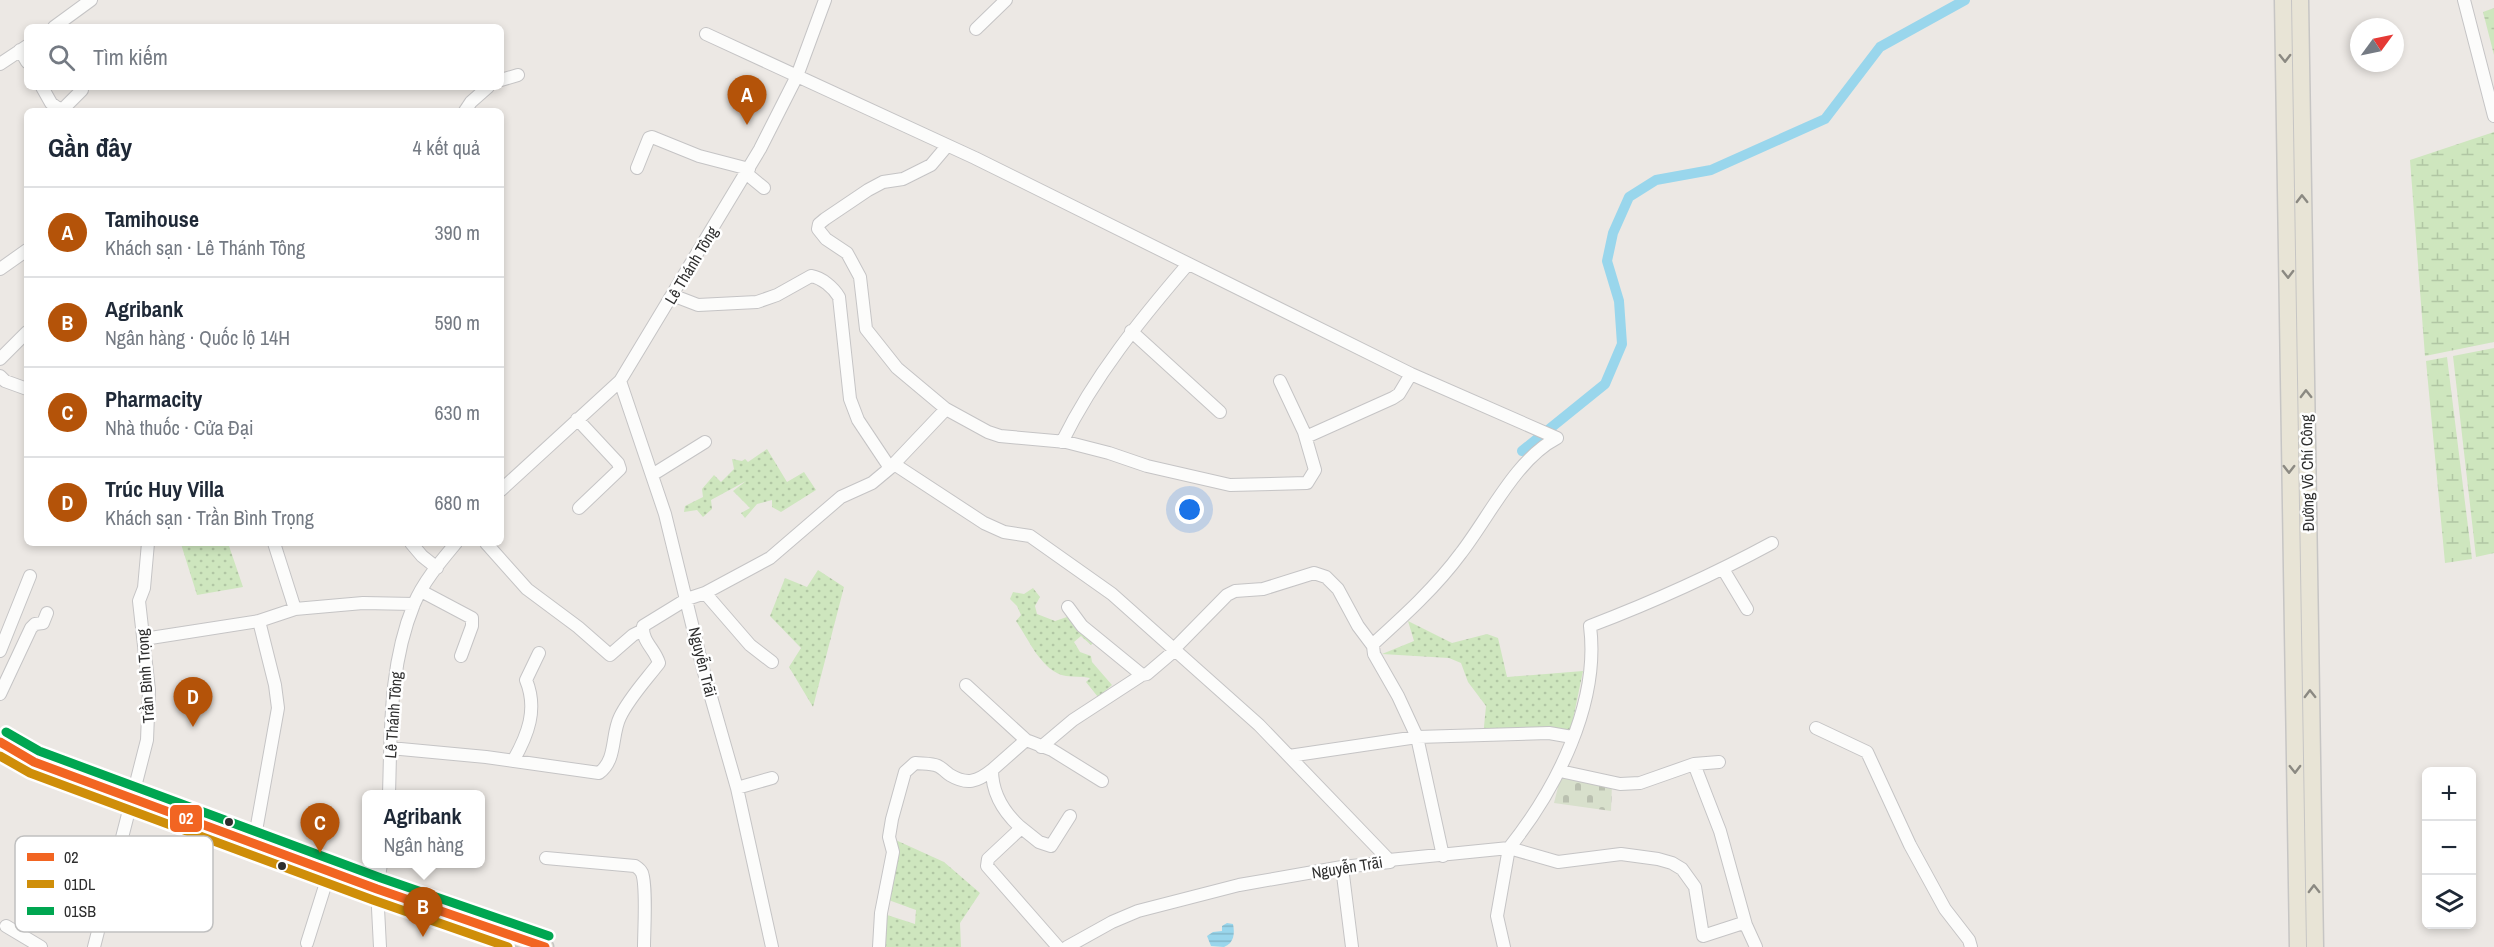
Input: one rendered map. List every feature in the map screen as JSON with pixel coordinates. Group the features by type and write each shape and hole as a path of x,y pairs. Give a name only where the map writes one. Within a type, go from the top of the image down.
{"main road":[{"name":"Đường Võ Chí Công","path":"2283,0 2298,947"},
{"name":"Đường Võ Chí Công","path":"2300,0 2315,947"},
{"path":"2,748 34,762 377,889 545,947"}],"street":[{"path":"58,24 92,0"},
{"name":"Lê Thánh Tông","path":"504,487 620,381 748,171 796,76 825,0"},
{"path":"976,29 1006,0"},
{"path":"2464,0 2494,116"},
{"path":"706,34 947,146 1411,374 1557,438 1528,461 1461,554 1427,593 1372,645"},
{"path":"0,64 23,48"},
{"path":"44,90 51,103 58,108"},
{"path":"64,108 82,90"},
{"path":"467,108 485,90"},
{"path":"637,168 642,153 652,137 699,156 748,171 764,188"},
{"path":"947,146 931,165 903,178 883,182 868,190 825,219 818,229 826,239 847,253 860,277 866,329 897,368 946,409 1000,436 1062,442 1110,453 1191,477 1230,485 1263,486 1307,483 1315,470 1306,436 1280,381"},
{"path":"0,269 24,252"},
{"path":"1062,442 1081,404 1131,331 1188,264"},
{"path":"672,295 698,305 757,302 777,295 811,276 830,286 839,297 850,399 858,420 892,466 984,523 1004,532 1030,536 1112,594 1173,651 1259,725 1389,860"},
{"path":"1131,331 1220,412"},
{"path":"0,359 24,335"},
{"path":"1306,436 1393,398 1399,394 1411,374"},
{"path":"2,381 24,388"},
{"name":"Nguyễn Trãi","path":"620,381 665,514 703,669 737,788 772,947"},
{"path":"390,748 599,772 607,767 620,716 659,663 657,656 642,635 643,626 687,599 705,593 770,558 841,497 872,483 892,466 946,409"},
{"path":"577,419 618,463 620,469 579,508"},
{"path":"652,475 705,442"},
{"path":"1504,947 1497,916 1509,848 1522,832 1560,771 1586,697 1590,674 1590,626 1658,600 1772,543"},
{"name":"Trần Bình Trọng","path":"123,836 147,741 149,720 140,601 144,588 148,546"},
{"path":"275,546 295,609"},
{"path":"414,546 437,568"},
{"name":"Lê Thánh Tông","path":"389,790 391,707 397,659 414,604 454,546"},
{"path":"489,546 527,589 578,627 610,655 643,630"},
{"path":"1723,569 1747,609"},
{"path":"1041,747 1073,720 1142,675 1148,674 1227,595 1236,591 1263,589 1314,573 1326,577 1338,589 1372,645 1374,654 1398,696 1416,738 1443,856"},
{"path":"0,651 30,576"},
{"path":"421,591 472,618 461,656"},
{"path":"705,593 750,645 772,662"},
{"path":"144,639 259,621 295,609 363,603 414,604"},
{"path":"1068,607 1082,626 1142,675"},
{"path":"0,694 31,628 35,624 43,623 47,613"},
{"path":"254,842 278,708 259,621"},
{"path":"513,761 525,740 533,695 526,680 539,653"},
{"path":"966,685 1026,740 1052,750 1102,781"},
{"path":"1816,728 1867,752 1910,845 1945,909 1969,940 1971,947"},
{"path":"1289,756 1416,738 1549,733 1572,737"},
{"path":"879,947 881,913 892,852 889,837 904,772 915,763 930,764 940,767 958,780 978,781 1026,740"},
{"path":"1560,771 1620,784 1640,783 1694,764 1719,762"},
{"path":"1694,764 1720,831 1746,925 1756,947"},
{"path":"992,770 992,785 996,796 1019,826 1039,842 1051,846 1070,816"},
{"path":"737,788 772,778"},
{"path":"1019,826 1019,830 1011,840 988,859 987,866 1058,947"},
{"path":"1509,848 1558,862 1621,854 1665,861 1682,869 1695,887 1703,936 1740,924 1746,925"},
{"name":"Nguyễn Trãi","path":"1067,947 1138,910 1239,885 1342,867 1390,862 1389,860 1509,848"},
{"path":"546,858 639,869 642,873 643,884 644,947"},
{"path":"1342,867 1352,947"},
{"path":"380,868 377,889 380,947"},
{"path":"307,943 330,870"},
{"path":"6,926 15,931"},
{"path":"16,932 41,947"},
{"name":"Trần Bình Trọng","path":"94,947 98,932"}],"green space":[{"path":"2494,8 2494,55 2483,12"},
{"path":"2494,132 2494,342 2425,356 2410,160"},
{"path":"2494,348 2494,553 2476,557 2453,356"},
{"path":"2447,357 2472,559 2445,563 2426,361"},
{"path":"767,449 787,482 804,472 816,490 781,512 772,507 772,500 757,504 745,518 741,513 750,508 733,491 746,481 711,500 712,509 703,517 697,510 684,512 685,506 703,497 702,489 714,475 721,482 734,469 732,459 742,461 745,459 748,462"},
{"path":"182,546 229,546 243,587 197,595"},
{"path":"818,570 844,587 813,707 789,667 801,648 770,616 785,578 807,587"},
{"path":"1033,588 1040,597 1035,606 1037,614 1055,621 1073,615 1098,639 1091,645 1081,636 1074,642 1080,652 1091,656 1092,662 1112,685 1098,697 1086,682 1090,678 1057,673 1043,662 1016,621 1021,615 1017,606 1010,599 1013,592 1024,594"},
{"path":"1408,621 1452,643 1487,634 1498,638 1507,677 1583,671 1570,734 1483,737 1486,706 1468,682 1461,663 1449,658 1382,654 1414,641"},
{"path":"1561,775 1612,784 1611,811 1554,803"},
{"path":"889,837 944,862 980,893 960,923 961,947 879,947 881,913 915,924 916,910 883,898"}],"water":[{"path":"1227,923 1233,924 1232,941 1224,947 1211,946 1207,936 1213,932 1222,931 1222,926"}],"waterway":[{"path":"1522,451 1605,384 1622,344 1619,301 1607,261 1613,233 1629,197 1656,180 1711,170 1825,119 1880,47 1965,0"}],"transit line":[{"name":"01SB","path":"6,732 39,751 381,878 549,936"},
{"name":"02","path":"0,742 34,762 377,889 545,947"},
{"name":"01DL","path":"0,756 30,773 200,836"},
{"name":"01DL","path":"213,841 508,947"}],"place":[{"name":"Tamihouse","path":"747,125"},
{"name":"Trúc Huy Villa","path":"193,727"},
{"name":"Pharmacity","path":"320,853"},
{"name":"Agribank","path":"423,937"}]}
